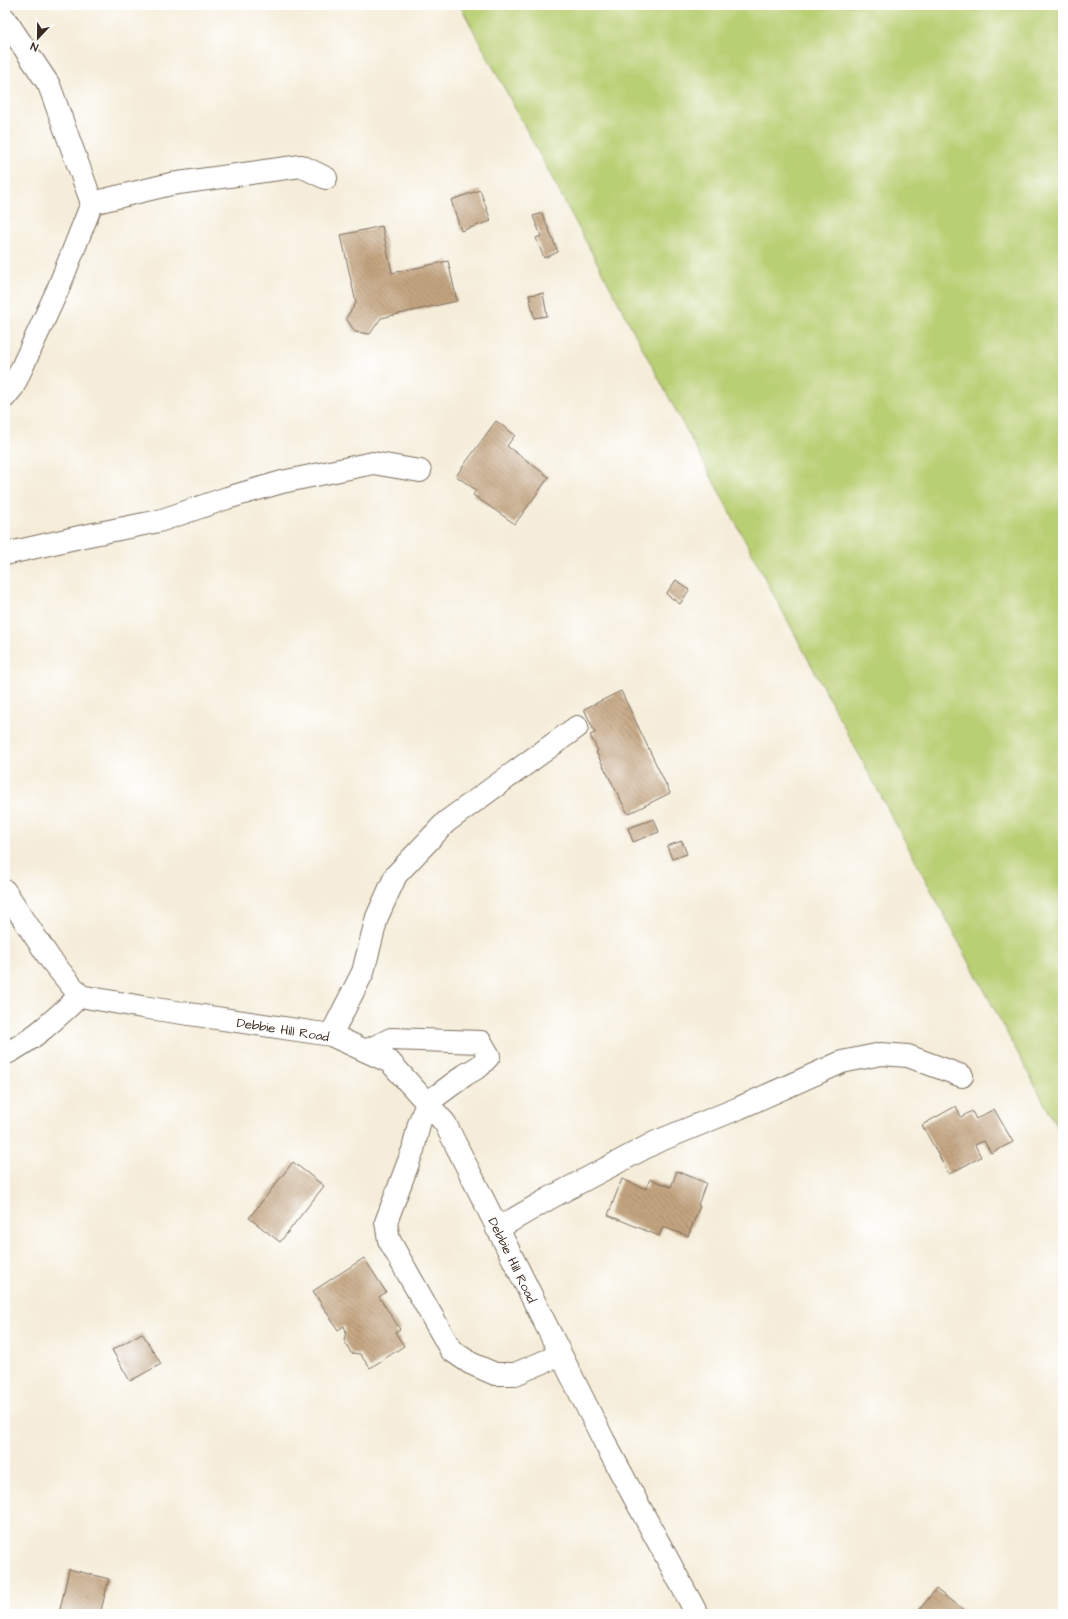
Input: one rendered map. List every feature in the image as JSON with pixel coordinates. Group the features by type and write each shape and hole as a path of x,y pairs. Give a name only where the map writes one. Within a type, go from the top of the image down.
{"street":[{"path":"5,19 49,85 92,203 58,289 13,387 5,397"},
{"path":"92,203 171,184 301,166 326,178"},
{"path":"5,554 159,521 227,498 282,482 373,463 420,471"},
{"path":"331,1035 363,972 377,917 396,875 446,822 577,727"},
{"path":"5,891 50,959 80,996 41,1031 14,1050 5,1054"},
{"name":"Debbie Hill Road","path":"80,996 142,1007 331,1035 390,1062 445,1123 560,1355 696,1614"},
{"path":"366,1051 391,1039 481,1042 489,1056 480,1066 465,1075 427,1103 419,1124 413,1150 386,1222 388,1240 451,1350 470,1363 495,1374 515,1374 560,1355"},
{"path":"497,1228 656,1142 842,1062 881,1054 908,1056 962,1076"}],"green space":[{"path":"460,5 1063,5 1063,1138"}],"building":[{"path":"480,190 491,221 461,231 451,200"},
{"path":"542,213 558,252 544,258 536,238 541,236 533,216"},
{"path":"382,226 392,273 448,261 457,301 381,318 370,334 355,332 346,318 356,303 341,235"},
{"path":"543,293 547,316 534,318 529,295"},
{"path":"496,421 515,435 507,446 549,477 515,524 473,495 476,490 456,476"},
{"path":"676,580 689,590 680,604 666,594"},
{"path":"621,691 670,793 628,814 596,752 598,751 590,735 595,733 584,709"},
{"path":"654,819 659,832 633,842 628,828"},
{"path":"682,841 687,854 672,859 667,846"},
{"path":"956,1106 961,1117 972,1111 976,1119 994,1109 1013,1142 991,1153 984,1141 975,1145 981,1157 949,1174 922,1125"},
{"path":"293,1162 324,1186 280,1242 249,1218"},
{"path":"677,1171 706,1183 698,1205 700,1206 688,1236 663,1227 659,1236 608,1215 622,1179 646,1189 650,1179 671,1187"},
{"path":"364,1258 386,1292 379,1297 400,1329 395,1332 404,1346 370,1368 360,1354 351,1353 344,1340 346,1331 344,1326 338,1330 313,1291"},
{"path":"142,1333 161,1364 130,1381 112,1350"},
{"path":"69,1569 109,1579 100,1614 59,1614"},
{"path":"936,1589 968,1614 916,1614"}]}
